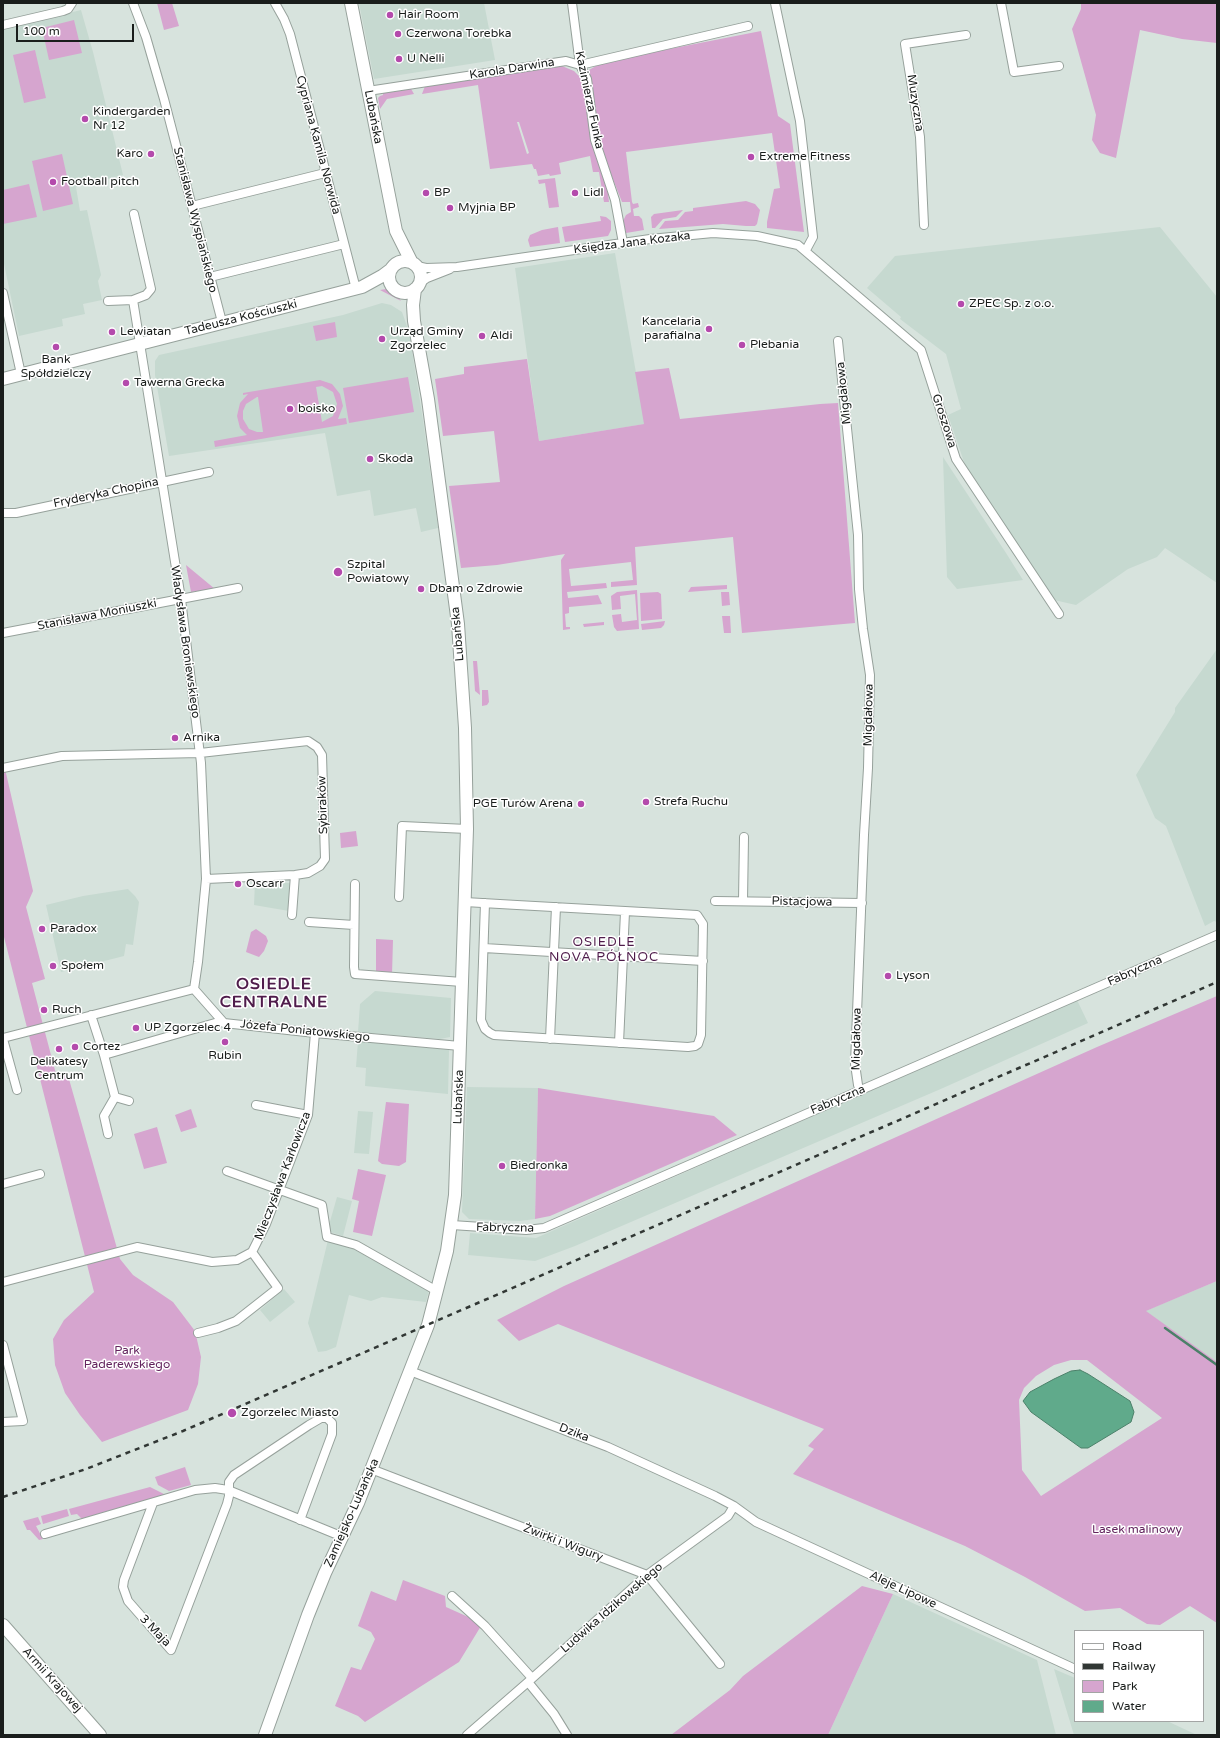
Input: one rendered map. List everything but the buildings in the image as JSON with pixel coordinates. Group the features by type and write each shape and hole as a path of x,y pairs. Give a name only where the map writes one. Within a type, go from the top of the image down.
{"main road":[{"name":"Lubańska","path":"351,3 396,231 392,267"},
{"name":"Lubańska","path":"396,231 414,263"},
{"path":"400,261 414,263 422,276 418,286 410,292 396,290 389,280 392,267 400,261"},
{"name":"Tadeusza Kościuszki","path":"3,379 359,288 382,276 392,267"},
{"name":"Lubańska","path":"418,286 413,305 414,321 431,417 458,624 465,728 467,829 456,1174 452,1225 437,1291"},
{"name":"Tadeusza Kościuszki","path":"359,288 396,290"},
{"name":"Lubańska","path":"396,290 414,321"},
{"name":"Zamiejsko-Lubańska","path":"265,1735 308,1615 371,1469 428,1325 437,1291"},
{"name":"Armii Krajowej","path":"3,1626 100,1735"}],"street":[{"path":"3,25 63,12 68,9 72,3"},
{"name":"Stanisława Wyspiańskiego","path":"133,3 152,58 222,322"},
{"name":"Cypriana Kamila Norwida","path":"275,3 290,34 344,244 359,288"},
{"name":"Kazimierza Funka","path":"572,3 580,64 587,79 595,140 615,200 624,243"},
{"path":"775,3 800,120 812,237 806,250"},
{"path":"1002,3 1014,72 1059,66"},
{"name":"Karola Darwina","path":"368,91 566,61 580,64 748,26"},
{"name":"Muzyczna","path":"924,225 920,137 905,44 966,34"},
{"path":"192,206 326,173"},
{"path":"108,300 133,300 146,295 151,290 134,214"},
{"name":"Księdza Jana Kozaka","path":"414,263 426,268 457,267 624,243 713,233 757,236 798,245 806,250"},
{"path":"210,277 344,244"},
{"name":"Groszowa","path":"806,250 818,263 921,350 956,459 1059,614"},
{"name":"Księdza Jana Kozaka","path":"418,286 427,278 457,267"},
{"path":"3,293 21,374"},
{"name":"Władysława Broniewskiego","path":"133,300 181,599 200,753 206,879 198,967 194,989"},
{"name":"Migdałowa","path":"838,341 858,535 859,589 870,675 868,768 855,1064 860,1090"},
{"name":"Fryderyka Chopina","path":"3,513 16,513 209,472"},
{"name":"Stanisława Moniuszki","path":"3,634 238,588"},
{"name":"Sybiraków","path":"3,768 62,756 200,753 308,741 317,747 322,755 325,859 315,870 295,875 206,879"},
{"path":"399,897 402,826 467,829"},
{"path":"743,901 744,837"},
{"path":"292,915 295,875"},
{"path":"355,884 355,974 462,982"},
{"name":"Pistacjowa","path":"715,901 862,903"},
{"path":"465,902 693,915 700,917 703,924 701,1036 698,1044 688,1047 494,1035 485,1029 481,1020 485,904"},
{"path":"550,1039 556,907"},
{"path":"619,1043 625,912"},
{"path":"309,922 354,925"},
{"name":"Fabryczna","path":"452,1225 526,1230 544,1228 1217,935"},
{"path":"484,948 702,961"},
{"path":"17,1090 3,1038 194,989 222,1021 104,1055"},
{"path":"91,1015 104,1055 115,1097 104,1116 108,1134"},
{"name":"Józefa Poniatowskiego","path":"222,1021 232,1024 315,1033 460,1046"},
{"name":"Mieczysława Karłowicza","path":"3,1282 137,1247 144,1247 202,1261 220,1262 237,1260 252,1252 261,1237 308,1115 315,1033"},
{"path":"115,1097 129,1101"},
{"path":"256,1105 308,1115"},
{"path":"227,1171 322,1205 327,1237 356,1245 437,1291"},
{"path":"3,1184 40,1174"},
{"path":"198,1333 218,1328 236,1321 278,1288 252,1252"},
{"path":"3,1345 23,1421 3,1422"},
{"name":"Dzika","path":"410,1371 608,1447 734,1506"},
{"path":"228,1490 229,1482 234,1475 309,1425 321,1418 326,1418 332,1423 332,1434 300,1520"},
{"name":"Żwirki i Wigury","path":"371,1469 647,1575 720,1664"},
{"path":"45,1534 207,1488 228,1490 342,1537"},
{"name":"3 Maja","path":"153,1503 124,1580 123,1587 128,1601 171,1650 227,1504 229,1496 228,1490"},
{"name":"Ludwika Idzikowskiego","path":"467,1735 647,1575 728,1516 734,1506"},
{"name":"Aleje Lipowe","path":"734,1506 756,1522 1074,1669"},
{"path":"452,1596 485,1626 530,1680 567,1735"}],"shaded area":[{"path":"359,3 484,3 495,60 374,79"},
{"path":"81,10 93,52 123,175 76,187 80,211 87,210 101,275 98,281 102,300 83,304 85,314 62,319 63,326 19,336 3,259 3,29"},
{"path":"1160,227 1217,297 1217,583 1165,548 1157,557 1128,569 1076,605 1054,600 965,465 948,415 961,409 946,354 900,319 901,317 867,288 895,256"},
{"path":"615,253 645,424 539,441 515,268"},
{"path":"382,303 391,305 402,312 409,332 438,528 421,532 416,508 374,516 370,490 337,496 325,433 169,456 155,375 155,361 159,355 343,315"},
{"path":"943,457 1023,580 957,589 947,577"},
{"path":"1217,649 1217,922 1214,921 1205,926 1166,826 1155,818 1136,775 1175,712 1175,708"},
{"path":"255,882 291,883 289,911 254,905"},
{"path":"128,889 139,902 133,945 126,944 124,956 61,972 46,905 83,896"},
{"path":"375,991 451,998 450,1037 440,1039 358,1032 360,1004"},
{"path":"1077,1000 1088,1023 943,1088 575,1246 535,1261 468,1255 470,1233 536,1238"},
{"path":"358,1041 449,1050 448,1094 365,1086 366,1068 356,1067"},
{"path":"467,1087 538,1088 535,1219 520,1221 469,1219 462,1212"},
{"path":"358,1111 373,1112 369,1154 354,1153"},
{"path":"337,1197 352,1201 343,1236 330,1232 329,1225"},
{"path":"328,1240 356,1248 429,1290 426,1302 382,1297 371,1301 349,1295 336,1347 318,1352 308,1323"},
{"path":"1217,1281 1217,1362 1145,1311"},
{"path":"284,1289 295,1302 270,1322 260,1310"},
{"path":"893,1594 1037,1660 1056,1735 828,1735"},
{"path":"1054,1669 1074,1678 1074,1722 1169,1722 1197,1735 1074,1735"}],"green space":[{"path":"157,3 172,3 179,26 164,30"},
{"path":"1081,3 1217,3 1217,43 1182,39 1140,30 1116,158 1100,153 1092,140 1096,115 1072,29 1081,9"},
{"path":"74,20 82,53 49,60 42,28"},
{"path":"761,31 778,116 790,124 804,232 767,228 774,189 780,188 772,133 626,152 632,202 633,204 638,203 639,207 633,209 634,216 639,216 642,219 644,230 626,233 623,221 626,215 631,212 630,202 622,202 599,144 589,70 603,62"},
{"path":"35,50 46,98 24,103 13,55"},
{"path":"562,66 574,71 583,82 591,140 606,178 609,202 604,202 599,172 593,172 590,156 559,163 561,174 550,176 549,174 538,176 536,169 534,169 532,164 490,169 478,85 422,94 425,86","holes":["517,122 519,122 529,153 527,154"]},
{"path":"410,87 414,94 387,99 380,109 378,98 383,95 383,91"},
{"name":"Football pitch","path":"62,154 73,204 43,211 32,161"},
{"path":"555,178 559,207 549,208 545,183 539,184 538,180"},
{"path":"29,184 37,217 3,224 3,190"},
{"path":"746,201 755,204 760,210 757,224 755,226 723,224 659,229 665,221 678,220 685,212 693,211 693,208"},
{"path":"683,210 676,217 663,219 655,228 652,228 651,217 654,214"},
{"path":"600,216 606,217 611,221 611,230 608,236 565,242 562,227 601,221"},
{"path":"558,227 560,243 530,247 528,240 530,235 542,230"},
{"path":"386,289 396,295 401,301 380,290"},
{"path":"335,322 337,337 316,341 313,326"},
{"path":"527,359 539,441 644,424 635,372 669,368 680,419 838,403 855,623 742,633 733,537 635,547 637,585 611,587 611,582 633,580 631,562 569,569 571,586 606,583 607,588 567,592 568,598 598,595 602,604 569,607 569,613 565,614 566,627 570,627 570,629 563,630 561,560 565,554 497,565 461,568 449,486 500,482 494,431 443,436 435,379 464,374 464,367"},
{"path":"408,377 414,412 349,423 343,388"},
{"path":"320,380 332,384 340,394 343,406 338,419 346,418 347,424 215,447 214,441 247,435 240,428 237,416 240,403 248,394 243,395 243,393","holes":["322,386 333,392 337,404 333,416 322,422 316,387","258,397 263,432 257,432 249,429 243,419 243,411 246,404"]},
{"path":"186,565 215,589 191,592"},
{"path":"727,585 727,589 688,592 691,587"},
{"path":"637,590 639,629 617,631 614,627 612,615 621,614 622,622 637,620 635,594 620,596 621,609 612,610 611,596 617,592"},
{"path":"658,592 661,594 662,619 641,621 640,593"},
{"path":"721,592 729,592 730,605 722,606"},
{"path":"722,616 730,616 731,633 724,633"},
{"path":"665,621 661,628 642,630 641,624"},
{"path":"604,622 604,625 584,627 583,624"},
{"path":"473,661 477,661 480,695 475,691"},
{"path":"482,690 488,690 489,702 487,705 482,706"},
{"name":"Park Paderewskiego","path":"3,760 33,891 26,907 45,979 32,983 56,1074 67,1072 120,1259 133,1275 173,1302 195,1331 201,1357 198,1384 188,1410 102,1442 80,1415 65,1393 55,1365 53,1339 64,1320 94,1292 3,933"},
{"path":"356,831 358,846 341,848 340,833"},
{"path":"256,929 266,936 268,941 264,951 259,957 246,952 251,932"},
{"path":"376,939 393,940 392,975 376,974"},
{"name":"Lasek malinowy","path":"1217,996 1217,1281 1146,1311 1217,1362 1217,1623 1190,1606 1160,1625 1147,1624 1120,1608 1085,1611 1025,1577 965,1546 793,1474 814,1449 808,1446 824,1429 558,1324 519,1341 497,1320 564,1286 1097,1047","holes":["1071,1360 1087,1360 1162,1418 1041,1496 1022,1470 1019,1400 1024,1388 1036,1376 1054,1365"]},
{"path":"538,1088 714,1116 737,1135 550,1216 535,1219"},
{"path":"386,1102 409,1104 406,1162 399,1166 382,1164 378,1161"},
{"path":"191,1109 197,1127 181,1132 175,1115"},
{"path":"157,1127 167,1163 144,1169 134,1134"},
{"path":"358,1169 386,1175 372,1236 353,1232 359,1201 352,1199"},
{"path":"185,1467 191,1485 169,1491 158,1485 155,1477"},
{"path":"150,1487 166,1495 82,1519 77,1514 71,1515 69,1509"},
{"path":"67,1509 69,1516 43,1524 41,1516"},
{"path":"38,1517 41,1524 36,1526 43,1539 39,1540 30,1530 27,1530 23,1521"},
{"path":"403,1580 445,1596 446,1607 475,1620 481,1626 459,1662 365,1722 358,1716 335,1706 351,1667 361,1670 375,1639 371,1632 358,1626 371,1591 396,1601"},
{"path":"862,1586 893,1594 828,1735 671,1735 730,1690 743,1676"}],"water":[{"path":"1080,1370 1130,1401 1134,1412 1131,1422 1088,1448 1081,1448 1031,1412 1023,1401 1030,1392 1071,1371"}],"waterway":[{"path":"1165,1328 1217,1365"}],"railway":[{"path":"3,1497 86,1469 183,1431 1217,982"}],"place":[{"name":"Hair Room","path":"390,15"},
{"name":"Czerwona Torebka","path":"398,34"},
{"name":"U Nelli","path":"399,59"},
{"name":"Kindergarden Nr 12","path":"85,119"},
{"name":"Karo","path":"151,154"},
{"name":"Extreme Fitness","path":"751,157"},
{"name":"Football pitch","path":"53,182"},
{"name":"BP","path":"426,193"},
{"name":"Lidl","path":"575,193"},
{"name":"Myjnia BP","path":"450,208"},
{"name":"ZPEC Sp. z o.o.","path":"961,304"},
{"name":"Kancelaria parafialna","path":"709,329"},
{"name":"Lewiatan","path":"112,332"},
{"name":"Aldi","path":"482,336"},
{"name":"Urząd Gminy Zgorzelec","path":"382,339"},
{"name":"Plebania","path":"742,345"},
{"name":"Bank Spółdzielczy","path":"56,347"},
{"name":"Tawerna Grecka","path":"126,383"},
{"name":"boisko","path":"290,409"},
{"name":"Skoda","path":"370,459"},
{"name":"Szpital Powiatowy","path":"338,572"},
{"name":"Dbam o Zdrowie","path":"421,589"},
{"name":"Arnika","path":"175,738"},
{"name":"Strefa Ruchu","path":"646,802"},
{"name":"PGE Turów Arena","path":"581,804"},
{"name":"Oscarr","path":"238,884"},
{"name":"Paradox","path":"42,929"},
{"name":"Społem","path":"53,966"},
{"name":"Lyson","path":"888,976"},
{"name":"Ruch","path":"44,1010"},
{"name":"UP Zgorzelec 4","path":"136,1028"},
{"name":"Rubin","path":"225,1042"},
{"name":"Cortez","path":"75,1047"},
{"name":"Delikatesy Centrum","path":"59,1049"},
{"name":"Biedronka","path":"502,1166"},
{"name":"Zgorzelec Miasto","path":"232,1413"}],"district":[{"name":"OSIEDLE NOVA PÓŁNOC","path":"604,950"},
{"name":"OSIEDLE CENTRALNE","path":"274,994"}]}
